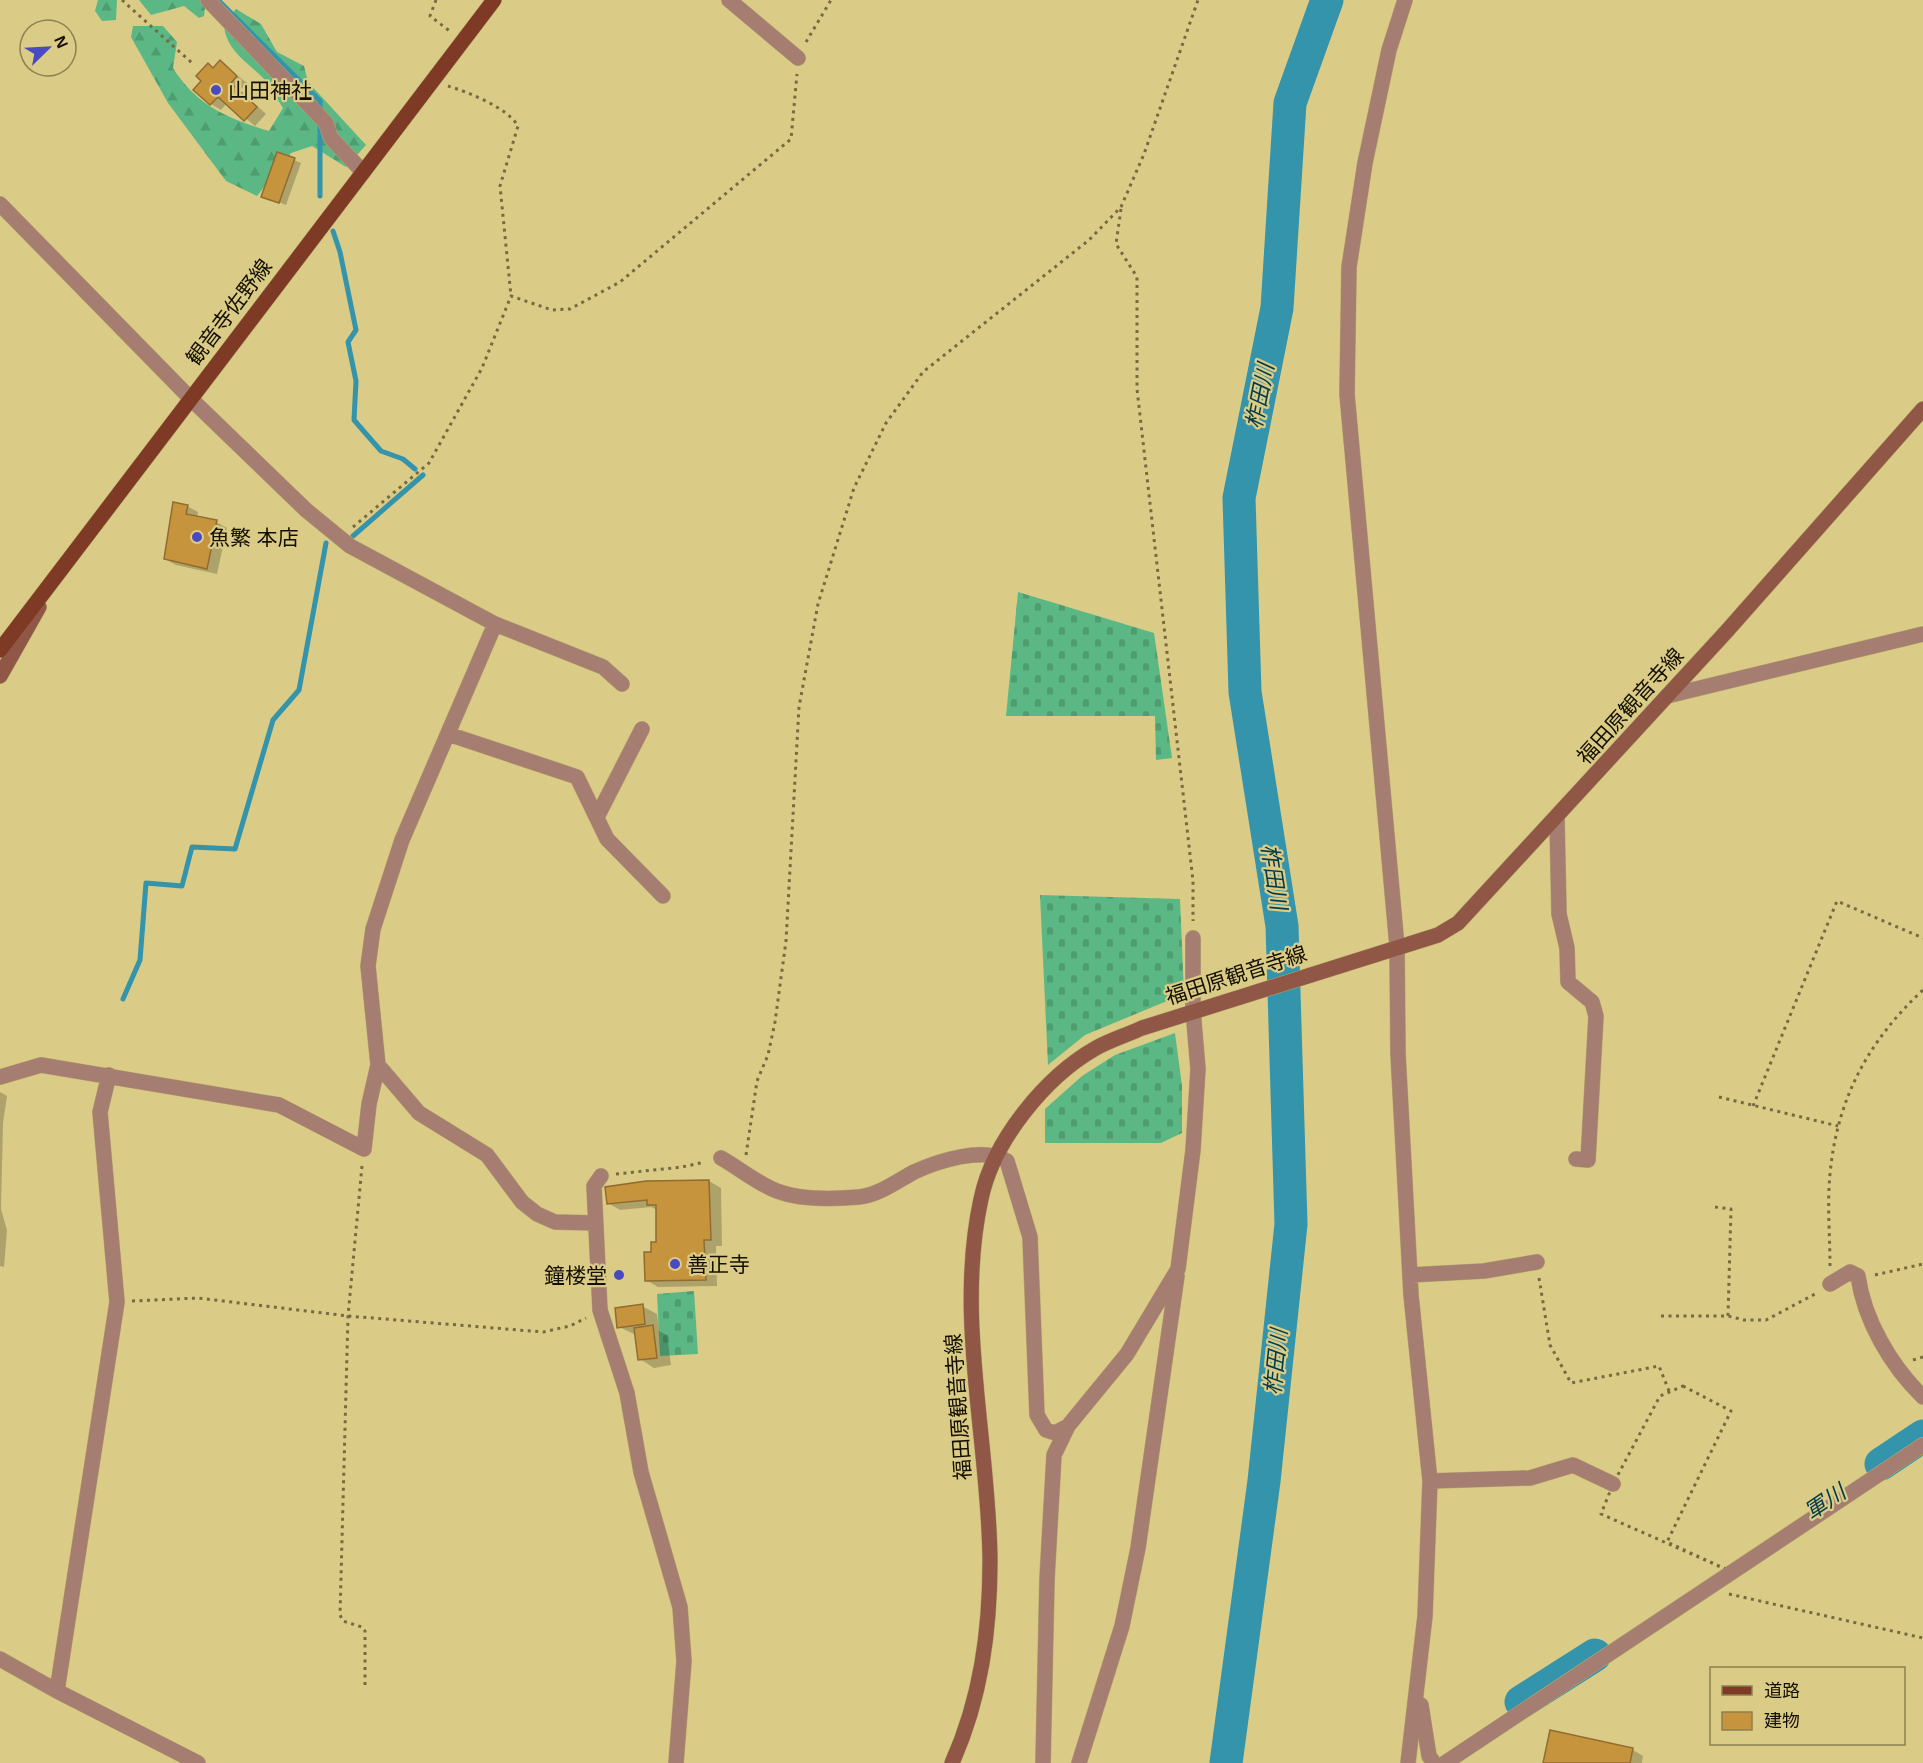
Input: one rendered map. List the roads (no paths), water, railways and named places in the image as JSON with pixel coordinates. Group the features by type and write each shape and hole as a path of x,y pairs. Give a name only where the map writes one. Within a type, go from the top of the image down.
{"main road":[{"name":"観音寺佐野線","path":"0,650 55,581 190,398 494,0"},
{"name":"福田原観音寺線","path":"952,1763 972,1714 983,1665 988,1611 990,1558 973,1316 973,1248 981,1197 998,1155 1030,1102 1063,1071 1096,1047 1193,1010 1438,934 1458,923 1557,819 1923,409"},
{"path":"0,676 55,581"}],"street":[{"path":"208,0 327,123 331,138 363,172"},
{"path":"729,0 798,58"},
{"path":"1405,0 1389,50 1367,152 1349,267 1347,394 1397,946 1398,1054 1410,1275 1430,1481 1425,1616 1408,1763"},
{"path":"0,204 190,398 306,510 350,546 495,624 603,668 622,684"},
{"path":"0,1077 42,1065 279,1105 363,1149 369,1104 378,1065 368,966 373,929 402,840 495,624"},
{"path":"1667,696 1923,634"},
{"path":"597,817 642,729"},
{"path":"448,734 577,777 607,839 663,896"},
{"path":"1557,819 1559,914 1566,948 1568,982 1592,1002 1596,1016 1588,1160 1576,1159"},
{"path":"1079,1763 1105,1686 1127,1604 1138,1548 1178,1269 1193,1150 1198,1069 1193,1010 1193,938"},
{"path":"378,1065 419,1113 487,1155 522,1203 537,1214 555,1222 595,1223"},
{"path":"57,1691 117,1302 100,1112 109,1076"},
{"path":"721,1158 776,1191 803,1197 861,1197 934,1165 967,1157 998,1155 1007,1161 1030,1237 1037,1415 1046,1430 1055,1433 1068,1426"},
{"path":"601,1176 594,1186 600,1310 627,1393 641,1472 680,1607 684,1661 676,1763"},
{"path":"1410,1275 1484,1271 1537,1262"},
{"path":"1043,1763 1047,1579 1054,1455 1068,1426 1127,1354 1178,1269"},
{"path":"1830,1284 1850,1272 1858,1276 1860,1292 1876,1332 1909,1383 1923,1397"},
{"path":"1445,1763 1923,1445"},
{"path":"1430,1481 1530,1478 1573,1466 1613,1484"},
{"path":"0,1659 57,1691 198,1763"},
{"path":"1418,1692 1429,1755 1434,1763"}],"waterway":[{"path":"218,0 320,101 320,111"},
{"name":"柞田川","path":"1226,1763 1264,1481 1291,1224 1282,926 1245,692 1239,498 1277,308 1290,103 1327,0"},
{"path":"320,123 320,196"},
{"path":"333,231 340,252 356,330 348,342 356,381 354,420 381,451 403,459 415,469"},
{"path":"353,536 423,475"},
{"path":"123,999 140,960 146,883 182,886 192,847 235,849 273,720 299,690 326,543"},
{"name":"軍川","path":"1881,1464 1923,1436"},
{"name":"軍川","path":"1521,1702 1595,1655"}],"place":[{"name":"山田神社","path":"216,90"},
{"name":"魚繁 本店","path":"197,537"},
{"name":"善正寺","path":"675,1264"},
{"name":"鐘楼堂","path":"619,1275"}]}
